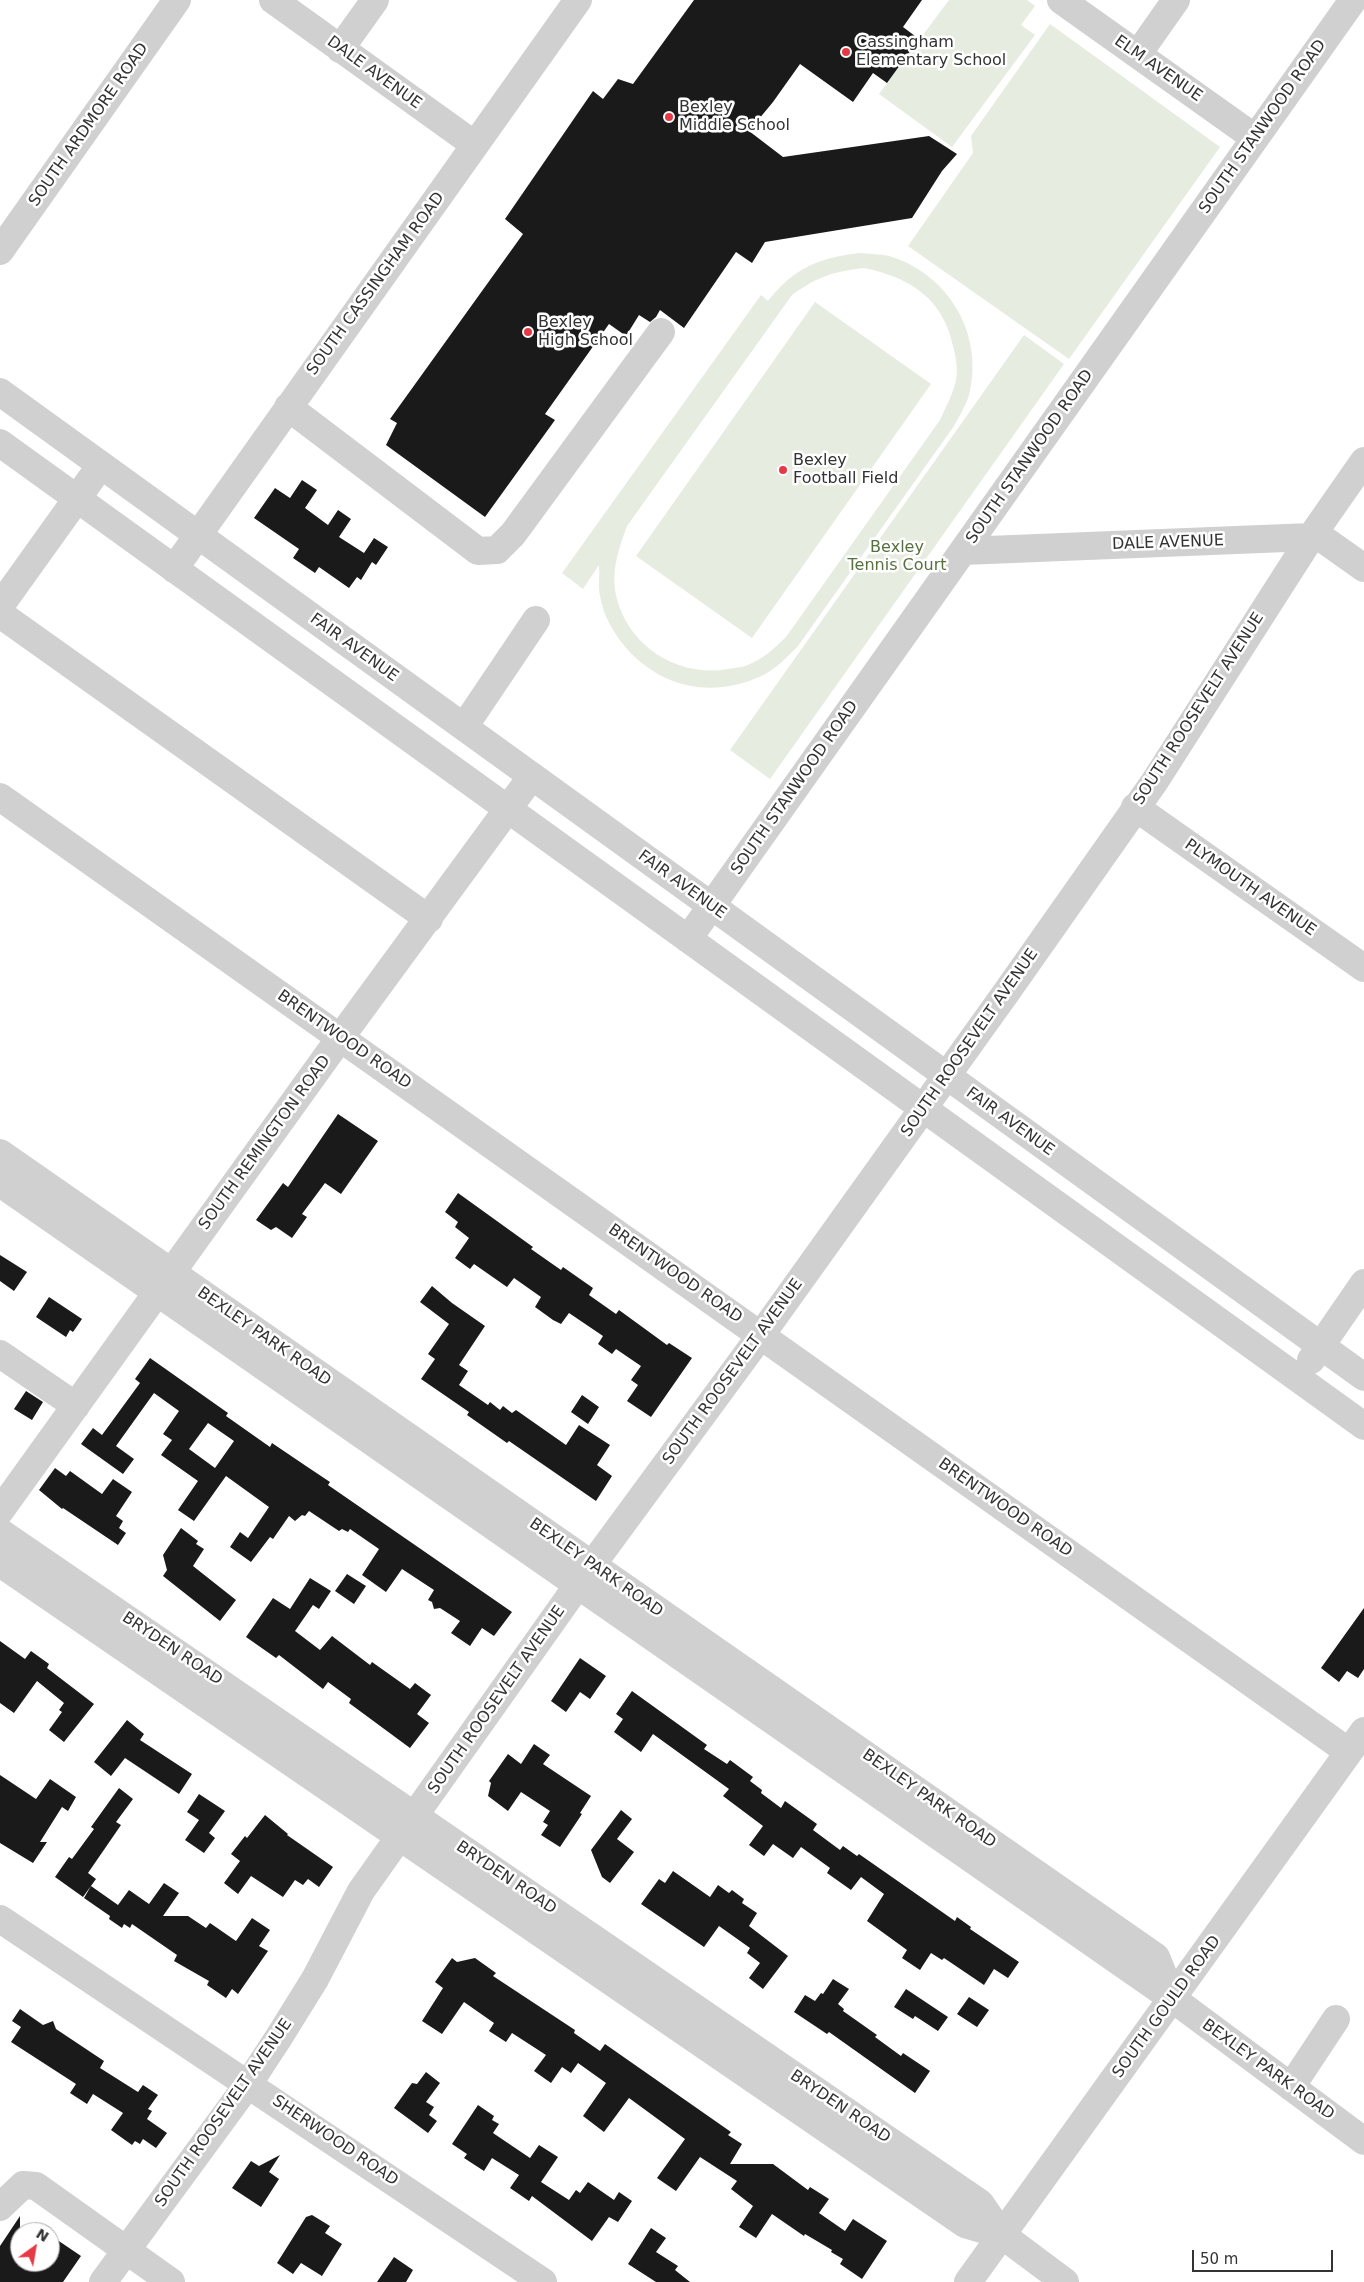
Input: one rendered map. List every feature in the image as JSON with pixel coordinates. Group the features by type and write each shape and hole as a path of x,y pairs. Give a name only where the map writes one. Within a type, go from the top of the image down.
{"street":[{"name":"SOUTH ARDMORE ROAD","path":"0,251 177,0"},
{"name":"DALE AVENUE","path":"273,0 475,145"},
{"path":"340,49 375,0"},
{"name":"SOUTH CASSINGHAM ROAD","path":"174,569 578,0"},
{"name":"ELM AVENUE","path":"1061,0 1255,138"},
{"path":"1138,54 1176,0"},
{"name":"SOUTH STANWOOD ROAD","path":"688,939 1353,0"},
{"path":"288,407 478,551 497,550 513,534 661,332"},
{"name":"FAIR AVENUE","path":"0,392 1364,1377"},
{"path":"0,443 1364,1426"},
{"name":"SOUTH ROOSEVELT AVENUE","path":"103,2282 249,2084 315,1979 361,1891 585,1575 924,1109 1155,781 1311,537 1364,461"},
{"path":"0,606 101,465"},
{"name":"DALE AVENUE","path":"963,551 1311,537 1322,539 1364,568"},
{"path":"0,614 429,919"},
{"path":"464,727 536,620"},
{"name":"SOUTH REMINGTON ROAD","path":"0,1511 340,1038 532,776"},
{"name":"BRENTWOOD ROAD","path":"0,797 761,1335 1356,1742"},
{"name":"PLYMOUTH AVENUE","path":"1135,807 1364,968"},
{"name":"BEXLEY PARK ROAD","path":"0,1153 12,1182 165,1283 1021,1878 1156,1957 1172,1999 1364,2140"},
{"path":"1298,1379 1364,1283"},
{"path":"0,1354 76,1406"},
{"name":"BRYDEN ROAD","path":"0,1532 124,1632 252,1720 843,2124 980,2203 1002,2235 1065,2282"},
{"name":"BRYDEN ROAD","path":"0,1563 124,1632"},
{"name":"SOUTH GOULD ROAD","path":"968,2282 1356,1742"},
{"name":"SHERWOOD ROAD","path":"0,1919 544,2282"},
{"path":"1291,2087 1336,2019"},
{"path":"0,2207 23,2185 36,2186 171,2282"}],"green space":[{"path":"949,0 1027,0 1035,6 1021,25 1035,35 952,147 879,94"},
{"path":"1050,24 1220,147 1069,359 908,246 973,153 971,136"},
{"path":"859,253 889,256 910,264 928,276 944,291 956,308 965,327 971,347 973,369 967,400 954,426 798,646 785,659 759,677 723,687 689,686 672,681 656,673 641,662 627,649 614,631 601,603 599,565 583,589 562,573 761,295 768,301 787,280 808,266 844,255","holes":["864,268 895,277 922,292 941,315 948,329 955,354 957,376 940,420 786,637 773,649 760,659 742,667 709,670 673,663 643,643 631,629 622,613 616,595 614,577 619,551 627,526 792,295 810,283 834,273"]},
{"name":"Bexley Football Field","path":"815,302 931,384 752,638 636,556"},
{"name":"Bexley Tennis Court","path":"1024,335 1064,364 770,779 730,750"}],"building":[{"path":"694,0 922,0 903,27 919,39 887,83 873,73 853,102 800,64 773,102 749,131 783,157 929,136 957,154 942,171 912,218 765,242 752,263 736,252 684,328 660,310 650,322 639,315 626,336 609,324 545,414 555,420 485,517 386,445 397,423 390,419 523,234 505,219 593,91 603,99 618,79 633,84"},
{"path":"302,480 317,490 305,508 328,525 338,510 351,519 339,537 364,553 374,538 388,547 376,565 372,562 361,580 357,577 349,588 319,567 315,573 293,558 299,549 254,518 275,488 290,498"},
{"path":"338,1114 378,1141 341,1194 325,1183 302,1214 307,1217 292,1238 276,1227 271,1230 256,1220 283,1183 288,1187"},
{"path":"458,1193 533,1247 531,1249 561,1270 563,1267 593,1288 589,1295 616,1314 619,1310 667,1345 669,1343 692,1358 651,1417 627,1401 638,1385 631,1380 641,1366 616,1349 612,1354 598,1344 603,1336 569,1313 561,1324 553,1320 535,1307 541,1297 514,1278 507,1287 474,1264 470,1269 455,1258 469,1238 455,1227 458,1222 445,1212"},
{"path":"0,1255 27,1272 14,1291 0,1281"},
{"path":"432,1286 452,1303 485,1326 459,1365 468,1371 459,1385 488,1405 490,1402 500,1410 503,1406 512,1413 516,1410 566,1445 579,1425 610,1445 597,1465 612,1476 596,1501 509,1441 507,1443 467,1415 469,1412 421,1379 435,1359 428,1354 449,1324 420,1302"},
{"path":"49,1297 82,1319 73,1332 70,1330 66,1337 36,1317"},
{"path":"150,1358 228,1413 226,1416 270,1447 272,1443 330,1482 328,1485 512,1612 494,1636 482,1628 470,1646 451,1633 460,1621 440,1608 434,1609 432,1602 428,1600 434,1590 402,1569 386,1592 362,1575 379,1549 350,1529 348,1532 342,1529 339,1531 309,1511 305,1516 302,1515 295,1521 289,1516 273,1539 270,1537 251,1562 230,1547 240,1532 248,1538 269,1507 226,1476 194,1521 178,1510 198,1481 161,1455 172,1440 163,1434 179,1411 154,1393 116,1446 134,1459 123,1474 81,1444 93,1428 102,1435 140,1383 135,1379","holes":["208,1423 234,1441 215,1468 189,1449"]},
{"path":"26,1391 43,1402 32,1420 14,1409"},
{"path":"582,1395 599,1407 588,1424 571,1412"},
{"path":"55,1468 66,1476 70,1471 102,1494 113,1479 132,1492 116,1516 123,1521 119,1528 126,1533 118,1545 62,1509 39,1490"},
{"path":"181,1528 198,1541 196,1544 204,1549 193,1566 236,1600 220,1621 163,1576 167,1570 163,1555"},
{"path":"347,1574 366,1586 354,1604 335,1591"},
{"path":"310,1578 331,1591 319,1609 313,1605 295,1631 320,1650 332,1636 370,1665 372,1662 410,1689 415,1683 431,1695 417,1714 429,1723 410,1748 349,1703 351,1699 328,1682 323,1689 279,1655 276,1658 246,1637 273,1598 290,1609"},
{"path":"1364,1608 1364,1669 1358,1678 1347,1671 1339,1682 1321,1668"},
{"path":"0,1641 25,1659 31,1651 49,1664 47,1668 94,1704 64,1742 49,1730 62,1712 59,1710 64,1703 37,1681 14,1713 0,1703"},
{"path":"580,1658 606,1676 590,1699 580,1692 566,1712 551,1701"},
{"path":"632,1691 707,1745 704,1749 727,1764 730,1760 753,1777 750,1781 762,1790 761,1793 781,1808 785,1801 817,1824 813,1830 840,1850 843,1846 857,1856 859,1854 955,1921 957,1917 971,1927 970,1929 1019,1962 1008,1978 994,1969 984,1985 944,1958 942,1960 931,1953 920,1970 902,1958 907,1950 867,1921 884,1894 861,1877 851,1890 827,1873 830,1868 801,1847 793,1858 773,1844 764,1856 749,1845 763,1826 723,1796 729,1789 653,1734 641,1752 614,1732 623,1719 616,1714"},
{"path":"127,1720 144,1734 140,1740 192,1774 179,1794 125,1758 111,1776 94,1762"},
{"path":"534,1744 550,1755 543,1764 591,1796 580,1813 582,1814 560,1847 541,1835 548,1825 543,1822 550,1811 521,1792 508,1811 488,1796 491,1783 489,1781 508,1754 521,1764"},
{"path":"0,1775 36,1799 50,1779 76,1797 68,1811 62,1807 40,1842 47,1842 33,1863 0,1843"},
{"path":"119,1788 133,1799 116,1822 121,1825 88,1873 96,1879 83,1897 55,1877 69,1857 72,1859 94,1829 91,1827"},
{"path":"199,1794 225,1811 209,1833 215,1838 204,1853 185,1840 199,1820 187,1812"},
{"path":"621,1810 632,1819 617,1839 634,1852 610,1883 602,1877 591,1850"},
{"path":"265,1815 287,1835 333,1867 319,1887 308,1879 303,1885 295,1880 283,1897 251,1876 238,1894 224,1883 240,1861 231,1854 245,1836 247,1838"},
{"path":"673,1871 710,1897 718,1885 729,1893 732,1890 744,1899 742,1903 757,1913 749,1926 788,1956 763,1989 749,1978 760,1963 747,1953 750,1948 719,1926 704,1947 641,1904 659,1879 665,1883"},
{"path":"164,1883 179,1893 163,1916 188,1916 206,1928 210,1923 236,1941 252,1918 270,1930 259,1946 268,1951 238,1994 232,1989 226,1998 207,1985 209,1981 174,1961 177,1955 132,1924 130,1928 124,1924 122,1928 109,1919 110,1916 84,1898 91,1886 118,1905 129,1890 149,1904"},
{"path":"452,1958 457,1962 475,1958 496,1973 493,1976 575,2030 574,2033 600,2051 605,2044 731,2132 728,2135 742,2144 730,2164 773,2164 808,2190 810,2187 829,2199 819,2213 845,2231 853,2219 887,2241 862,2279 840,2264 843,2259 831,2252 832,2250 805,2234 804,2236 772,2214 756,2238 739,2227 753,2206 731,2189 737,2181 700,2157 676,2191 657,2178 685,2139 629,2098 604,2132 583,2116 606,2083 578,2063 571,2073 562,2067 551,2083 534,2071 546,2055 512,2033 506,2042 489,2031 494,2023 464,2002 442,2034 422,2021 443,1988 435,1982"},
{"path":"833,1979 849,1989 838,2004 844,2009 843,2011 877,2035 875,2037 901,2056 903,2053 930,2071 915,2093 829,2032 827,2034 794,2012 805,1995 815,2001 821,1993 823,1994"},
{"path":"906,1989 948,2017 938,2031 915,2016 913,2019 894,2007"},
{"path":"969,1997 989,2010 977,2027 957,2014"},
{"path":"20,2009 43,2025 53,2021 56,2029 104,2061 100,2068 138,2092 143,2085 158,2095 148,2109 152,2111 147,2119 167,2133 156,2148 143,2139 140,2144 135,2141 132,2145 111,2130 123,2113 93,2094 87,2104 70,2093 76,2084 11,2042 21,2027 12,2021"},
{"path":"426,2072 440,2083 426,2102 434,2107 429,2115 437,2121 428,2133 394,2108 412,2083 417,2084"},
{"path":"478,2105 494,2116 492,2120 499,2124 493,2133 530,2158 539,2145 558,2157 541,2182 569,2200 576,2190 580,2193 588,2182 614,2200 619,2192 632,2201 618,2222 609,2217 592,2241 532,2196 529,2201 510,2188 519,2175 492,2158 484,2171 464,2158 467,2154 452,2144"},
{"path":"280,2155 269,2172 279,2179 261,2207 232,2188 251,2161 259,2166"},
{"path":"312,2215 330,2226 325,2233 342,2244 322,2276 301,2263 293,2274 277,2263 306,2217"},
{"path":"651,2228 666,2238 656,2252 678,2266 675,2270 690,2282 656,2282 628,2264"},
{"path":"10,2231 10,2272 60,2272 60,2242 81,2256 63,2282 0,2282 0,2246"},
{"path":"394,2257 413,2270 406,2282 377,2282"}],"place":[{"name":"Cassingham Elementary School","path":"846,52"},
{"name":"Bexley Middle School","path":"669,117"},
{"name":"Bexley High School","path":"528,332"},
{"name":"Bexley Football Field","path":"783,470"}]}
